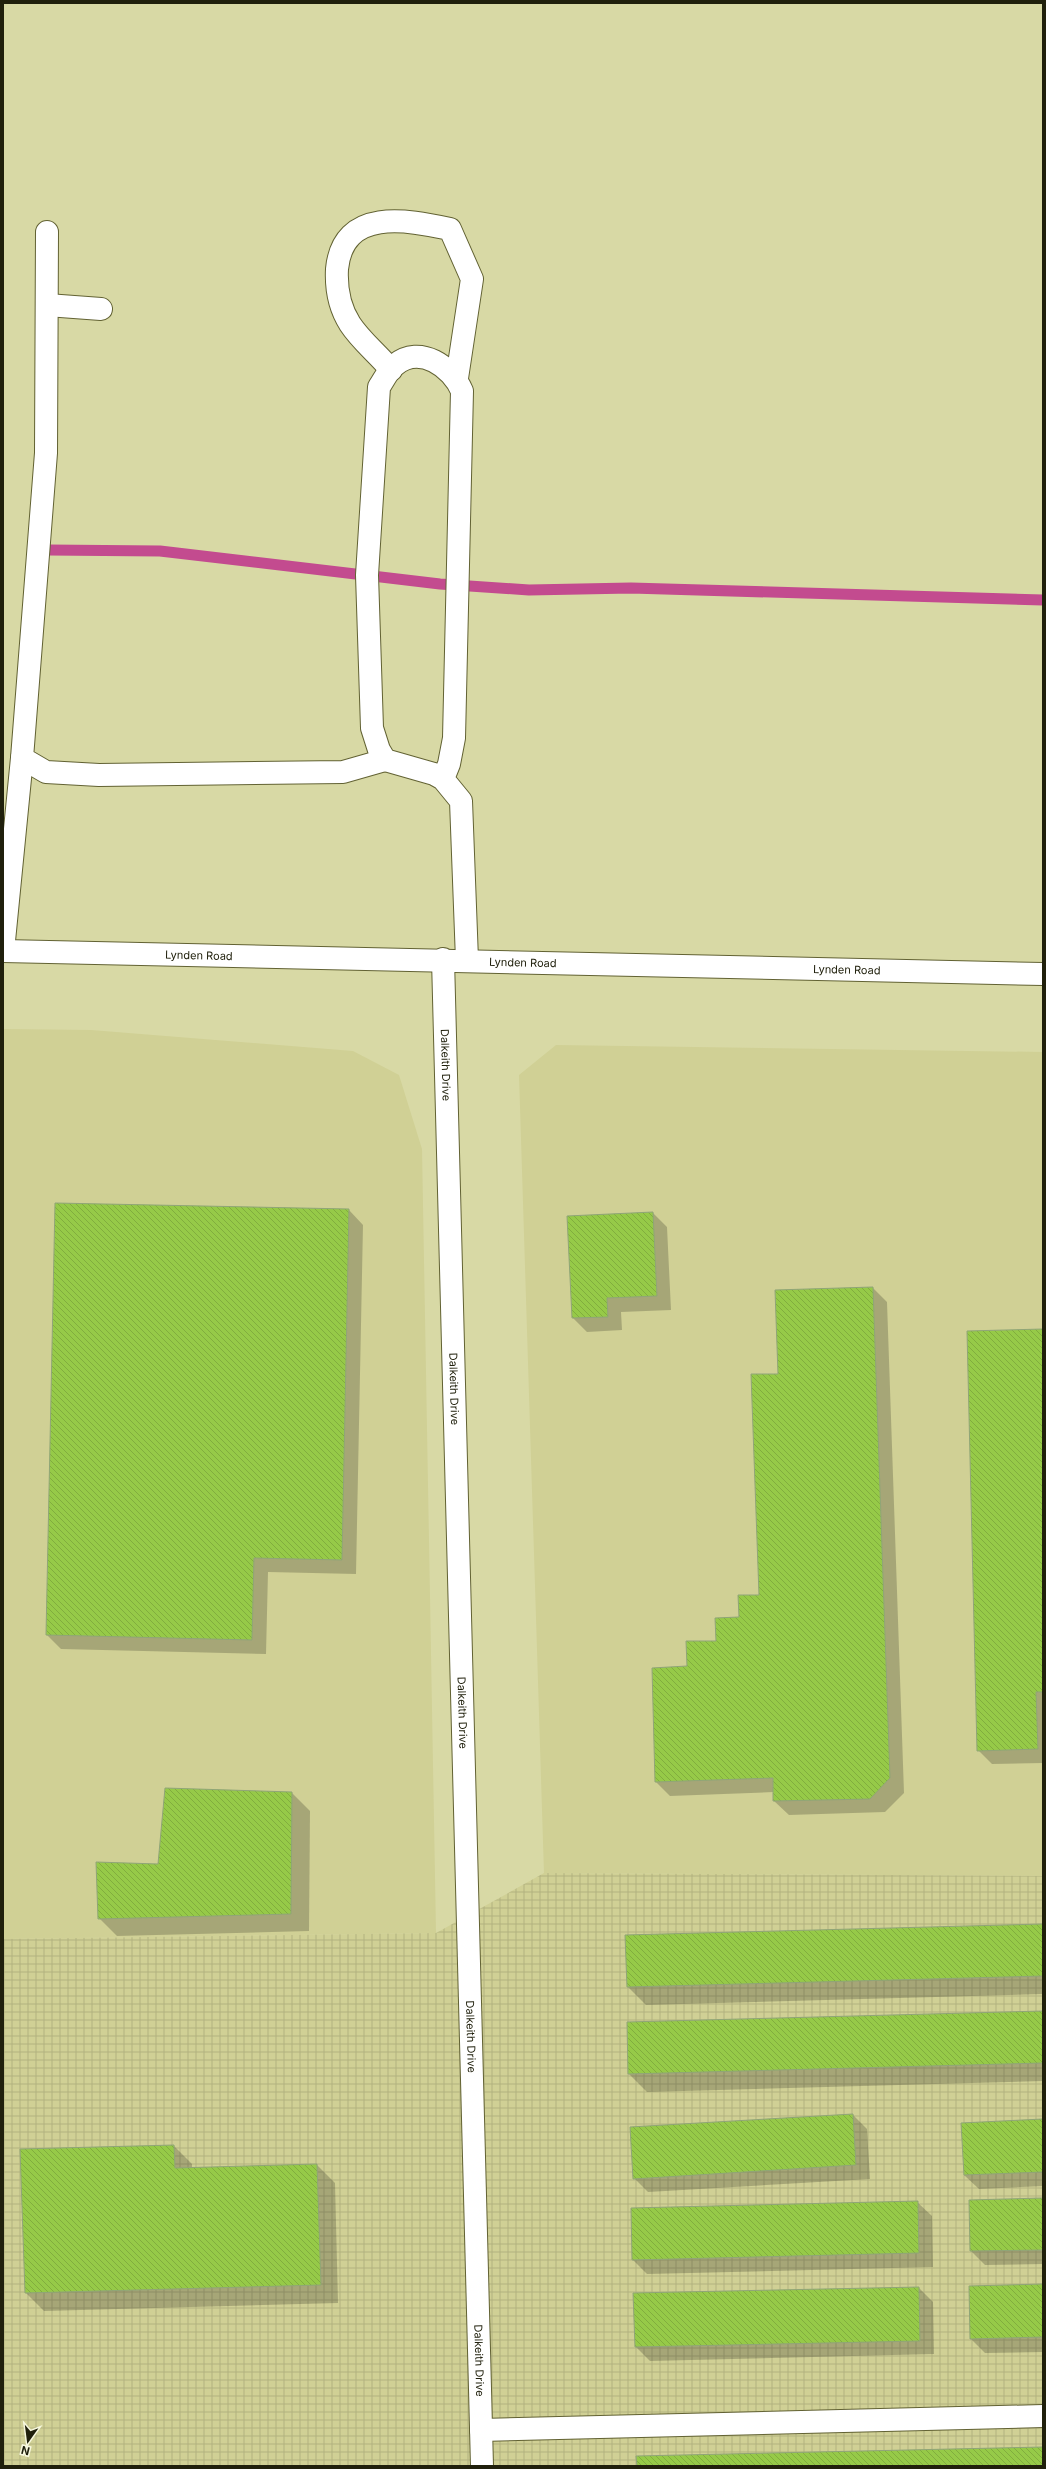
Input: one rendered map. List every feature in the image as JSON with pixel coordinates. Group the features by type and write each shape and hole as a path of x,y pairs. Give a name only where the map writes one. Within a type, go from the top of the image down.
{"street":[{"path":"391,370 350,324 336,288 342,246 350,235 384,221 407,221 450,229 472,279 457,378 462,391 454,738 449,764 443,779"},
{"path":"3,951 22,758 46,453 47,232"},
{"path":"47,305 101,309"},
{"path":"385,760 379,750 372,728 367,575 379,387 396,364 414,357 432,358 457,378"},
{"path":"22,758 46,772 99,775 343,772 385,760 434,774 443,779 460,801 467,960"},
{"name":"Lynden Road","path":"3,951 381,960 443,959 1043,974"},
{"name":"Dalkeith Drive","path":"443,959 482,2466"},
{"path":"481,2430 1043,2416"}],"shaded area":[{"path":"3,1029 91,1030 353,1051 399,1075 422,1149 436,1933 3,1939"},
{"path":"556,1045 1043,1052 1043,1876 544,1873 519,1075"},
{"path":"544,1873 1043,1876 1043,2466 3,2466 3,1939 436,1933"}],"building":[{"path":"55,1203 349,1209 342,1560 254,1558 252,1640 46,1635"},
{"path":"653,1212 657,1296 607,1298 608,1317 572,1318 567,1216"},
{"path":"873,1287 890,1778 870,1799 773,1801 773,1778 655,1782 652,1668 687,1666 686,1641 716,1641 715,1618 739,1617 738,1595 759,1595 751,1374 778,1374 775,1290"},
{"path":"1043,1329 1043,1692 1036,1692 1038,1749 977,1751 967,1331"},
{"path":"165,1788 292,1792 291,1914 98,1919 96,1862 158,1864"},
{"path":"1043,1924 1043,1976 627,1987 625,1935"},
{"path":"1043,2011 1043,2063 628,2074 627,2022"},
{"path":"853,2114 856,2165 633,2179 630,2127"},
{"path":"1043,2119 1043,2172 964,2175 961,2123"},
{"path":"174,2145 175,2168 317,2164 321,2285 25,2293 20,2149"},
{"path":"1043,2198 1043,2250 970,2251 969,2200"},
{"path":"918,2201 919,2253 632,2260 631,2208"},
{"path":"1043,2284 1043,2337 970,2339 969,2286"},
{"path":"919,2287 920,2341 635,2347 633,2293"},
{"path":"1043,2447 1043,2466 637,2466 636,2456"}],"waterway":[{"path":"48,550 160,551 440,584 529,590 631,588 1043,600"}]}
